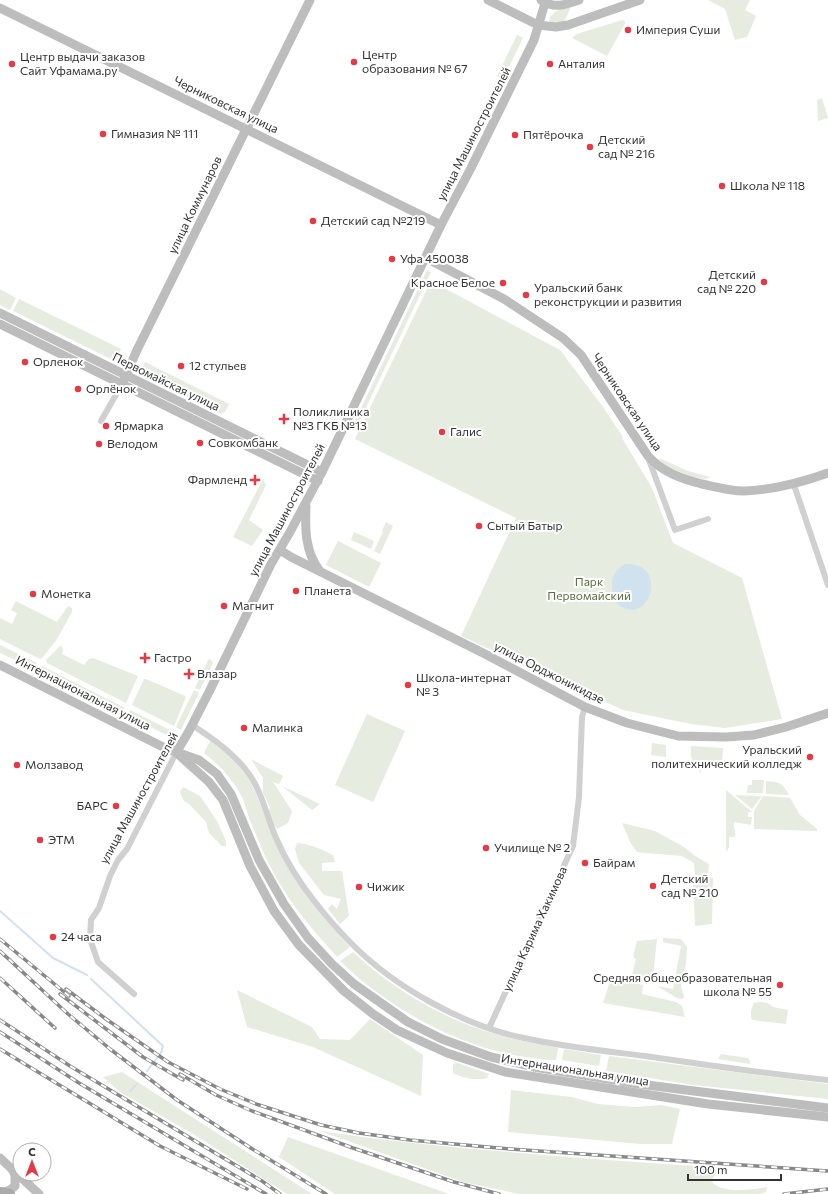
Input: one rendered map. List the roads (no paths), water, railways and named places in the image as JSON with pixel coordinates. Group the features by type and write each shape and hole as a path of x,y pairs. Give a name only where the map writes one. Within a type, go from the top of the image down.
{"main road":[{"name":"улица Коммунаров","path":"122,384 125,375 310,0"},
{"path":"488,0 538,25 556,27 568,25 640,0"},
{"path":"543,2 562,6 579,0"},
{"name":"улица Машиностроителей","path":"176,753 192,725 271,564 306,504 441,225 471,168 534,40 543,2"},
{"name":"Черниковская улица","path":"0,8 441,225"},
{"name":"Черниковская улица","path":"426,258 504,299 563,338 581,355 648,456 655,464 671,474 687,480 743,491 794,485 828,473"},
{"name":"Первомайская улица","path":"0,313 125,375 320,476"},
{"name":"Первомайская улица","path":"0,324 122,384 320,476"},
{"path":"306,504 305,526 307,542 313,562 320,571"},
{"name":"улица Орджоникидзе","path":"280,550 291,557 485,654 585,707 626,724 678,736 726,738 754,735 786,727 828,713"},
{"name":"Интернациональная улица","path":"0,665 176,753 199,760 217,774 228,790 244,823 259,860 284,904 308,938 332,964 354,984 408,1022 442,1039 491,1057 534,1066 639,1084 828,1108"},
{"name":"Интернациональная улица","path":"176,753 209,782 222,800 250,866 274,911 299,945 344,991 373,1014 397,1030 446,1053 505,1072 708,1104 828,1117"},
{"path":"0,1158 39,1194"},
{"path":"4,1193 15,1186 15,1175 11,1168"}],"street":[{"name":"улица Коммунаров","path":"101,421 122,384"},
{"path":"648,456 674,530 708,519"},
{"path":"794,485 828,585"},
{"name":"улица Карима Хакимова","path":"489,1028 573,846 579,797 582,717 585,707"},
{"path":"192,725 230,752 246,770 258,788 276,838 291,868 314,901 350,943 389,975 413,992 450,1012 489,1028 523,1038 776,1075 828,1080"},
{"name":"улица Машиностроителей","path":"134,994 98,962 90,939 90,920 99,908 110,876 118,860 127,849 176,753"}],"water":[{"path":"625,564 639,566 647,572 651,581 651,591 647,601 640,607 631,610 617,604 612,591 614,575 617,570"}],"waterway":[{"path":"0,911 53,958 87,975"},
{"path":"91,979 163,1046 161,1053 147,1071"},
{"path":"130,1091 137,1084"}],"railway":[{"path":"0,939 69,996"},
{"path":"0,951 68,1014 110,1049 177,1100 254,1150 326,1194"},
{"path":"0,978 55,1028"},
{"path":"66,989 168,1062 220,1089 256,1104 321,1125 359,1133 410,1140 510,1149 828,1171"},
{"path":"60,994 143,1057 183,1080"},
{"path":"0,1020 70,1066 262,1181 280,1194"},
{"path":"0,1032 79,1083 266,1194"},
{"path":"0,1049 160,1146 247,1189"},
{"path":"180,1074 216,1095 252,1111 353,1148 454,1182 499,1194"},
{"path":"784,1194 828,1189"}],"place":[{"name":"Империя Суши","path":"628,30"},
{"name":"Центр образования № 67","path":"354,62"},
{"name":"Центр выдачи заказов Сайт Уфамама.ру","path":"12,64"},
{"name":"Анталия","path":"550,64"},
{"name":"Гимназия № 111","path":"103,134"},
{"name":"Пятёрочка","path":"515,135"},
{"name":"Детский сад № 216","path":"590,147"},
{"name":"Школа № 118","path":"722,186"},
{"name":"Детский сад №219","path":"313,221"},
{"name":"Уфа 450038","path":"392,259"},
{"name":"Детский сад № 220","path":"764,282"},
{"name":"Красное Белое","path":"503,283"},
{"name":"Уральский банк реконструкции и развития","path":"526,295"},
{"name":"Орленок","path":"25,362"},
{"name":"12 стульев","path":"181,366"},
{"name":"Орлёнок","path":"78,389"},
{"name":"Поликлиника №3 ГКБ №13","path":"284,419"},
{"name":"Ярмарка","path":"106,426"},
{"name":"Галис","path":"442,432"},
{"name":"Совкомбанк","path":"200,443"},
{"name":"Велодом","path":"99,444"},
{"name":"Фармленд","path":"255,480"},
{"name":"Сытый Батыр","path":"479,526"},
{"name":"Планета","path":"296,591"},
{"name":"Монетка","path":"33,594"},
{"name":"Магнит","path":"224,606"},
{"name":"Гастро","path":"145,658"},
{"name":"Влазар","path":"189,674"},
{"name":"Школа-интернат № 3","path":"408,685"},
{"name":"Малинка","path":"244,728"},
{"name":"Уральский политехнический колледж","path":"810,757"},
{"name":"Молзавод","path":"17,765"},
{"name":"БАРС","path":"116,806"},
{"name":"ЭТМ","path":"40,840"},
{"name":"Училище № 2","path":"486,848"},
{"name":"Байрам","path":"585,863"},
{"name":"Детский сад № 210","path":"653,886"},
{"name":"Чижик","path":"359,887"},
{"name":"24 часа","path":"53,937"},
{"name":"Средняя общеобразовательная школа № 55","path":"780,985"}],"park label":[{"name":"Парк Первомайский","path":"589,589"}]}
